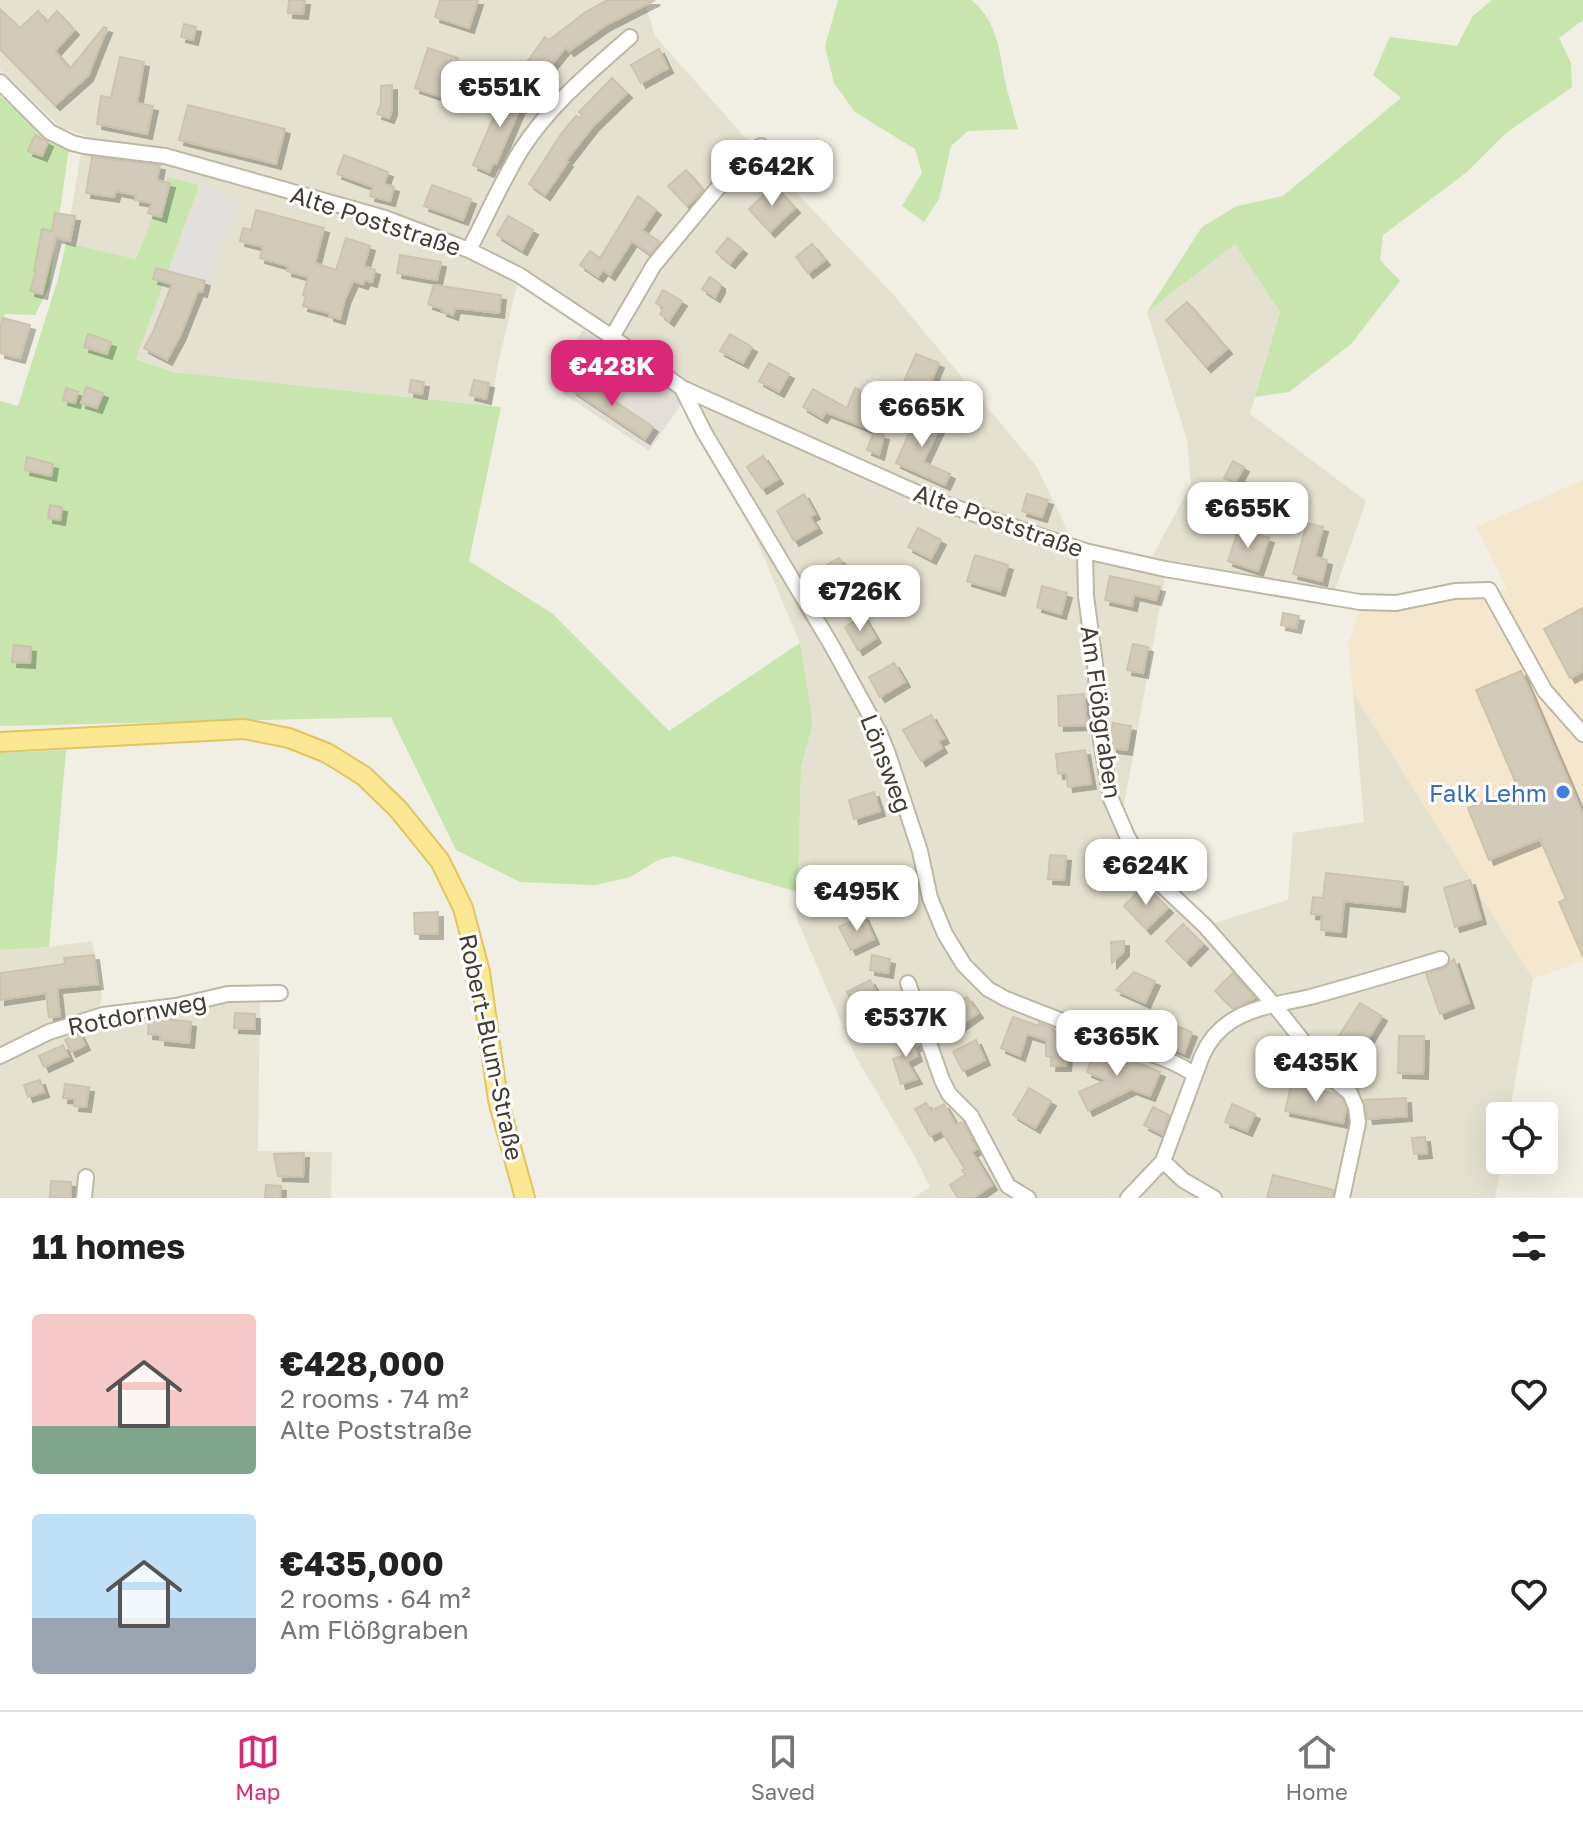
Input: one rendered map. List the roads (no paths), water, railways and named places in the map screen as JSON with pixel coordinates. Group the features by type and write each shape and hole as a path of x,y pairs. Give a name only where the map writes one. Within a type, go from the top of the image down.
{"main road":[{"name":"Robert-Blum-Straße","path":"0,742 244,729 289,738 327,753 364,776 398,809 440,861 463,908 480,972 498,1100 525,1198"}],"street":[{"path":"469,250 521,150 544,119 567,92 630,37"},
{"name":"Alte Poststraße","path":"0,82 50,132 72,143 165,156 385,218 469,250 519,275 682,388 933,500 1085,551 1165,569 1360,602 1396,603 1455,591 1489,590 1545,691 1583,734"},
{"path":"612,337 654,265 716,190 761,146"},
{"name":"Lönsweg","path":"682,388 879,732 920,851 930,898 945,934 964,965 988,989 1006,999 1150,1052 1195,1075"},
{"name":"Am Flößgraben","path":"1085,551 1086,596 1101,741 1111,799 1128,838 1150,874 1205,926 1334,1080 1350,1093 1358,1123 1342,1198"},
{"path":"1128,1198 1163,1161 1208,1042 1219,1029 1254,1010 1352,986 1441,959"},
{"path":"908,983 949,1094 971,1116 1008,1186 1028,1198"},
{"name":"Rotdornweg","path":"0,1056 49,1032 103,1015 176,1006 228,994 280,993"},
{"path":"1163,1161 1183,1180 1214,1198"},
{"path":"84,1198 86,1177"}],"place":[{"name":"Falk Lehm","path":"1563,792"}]}
